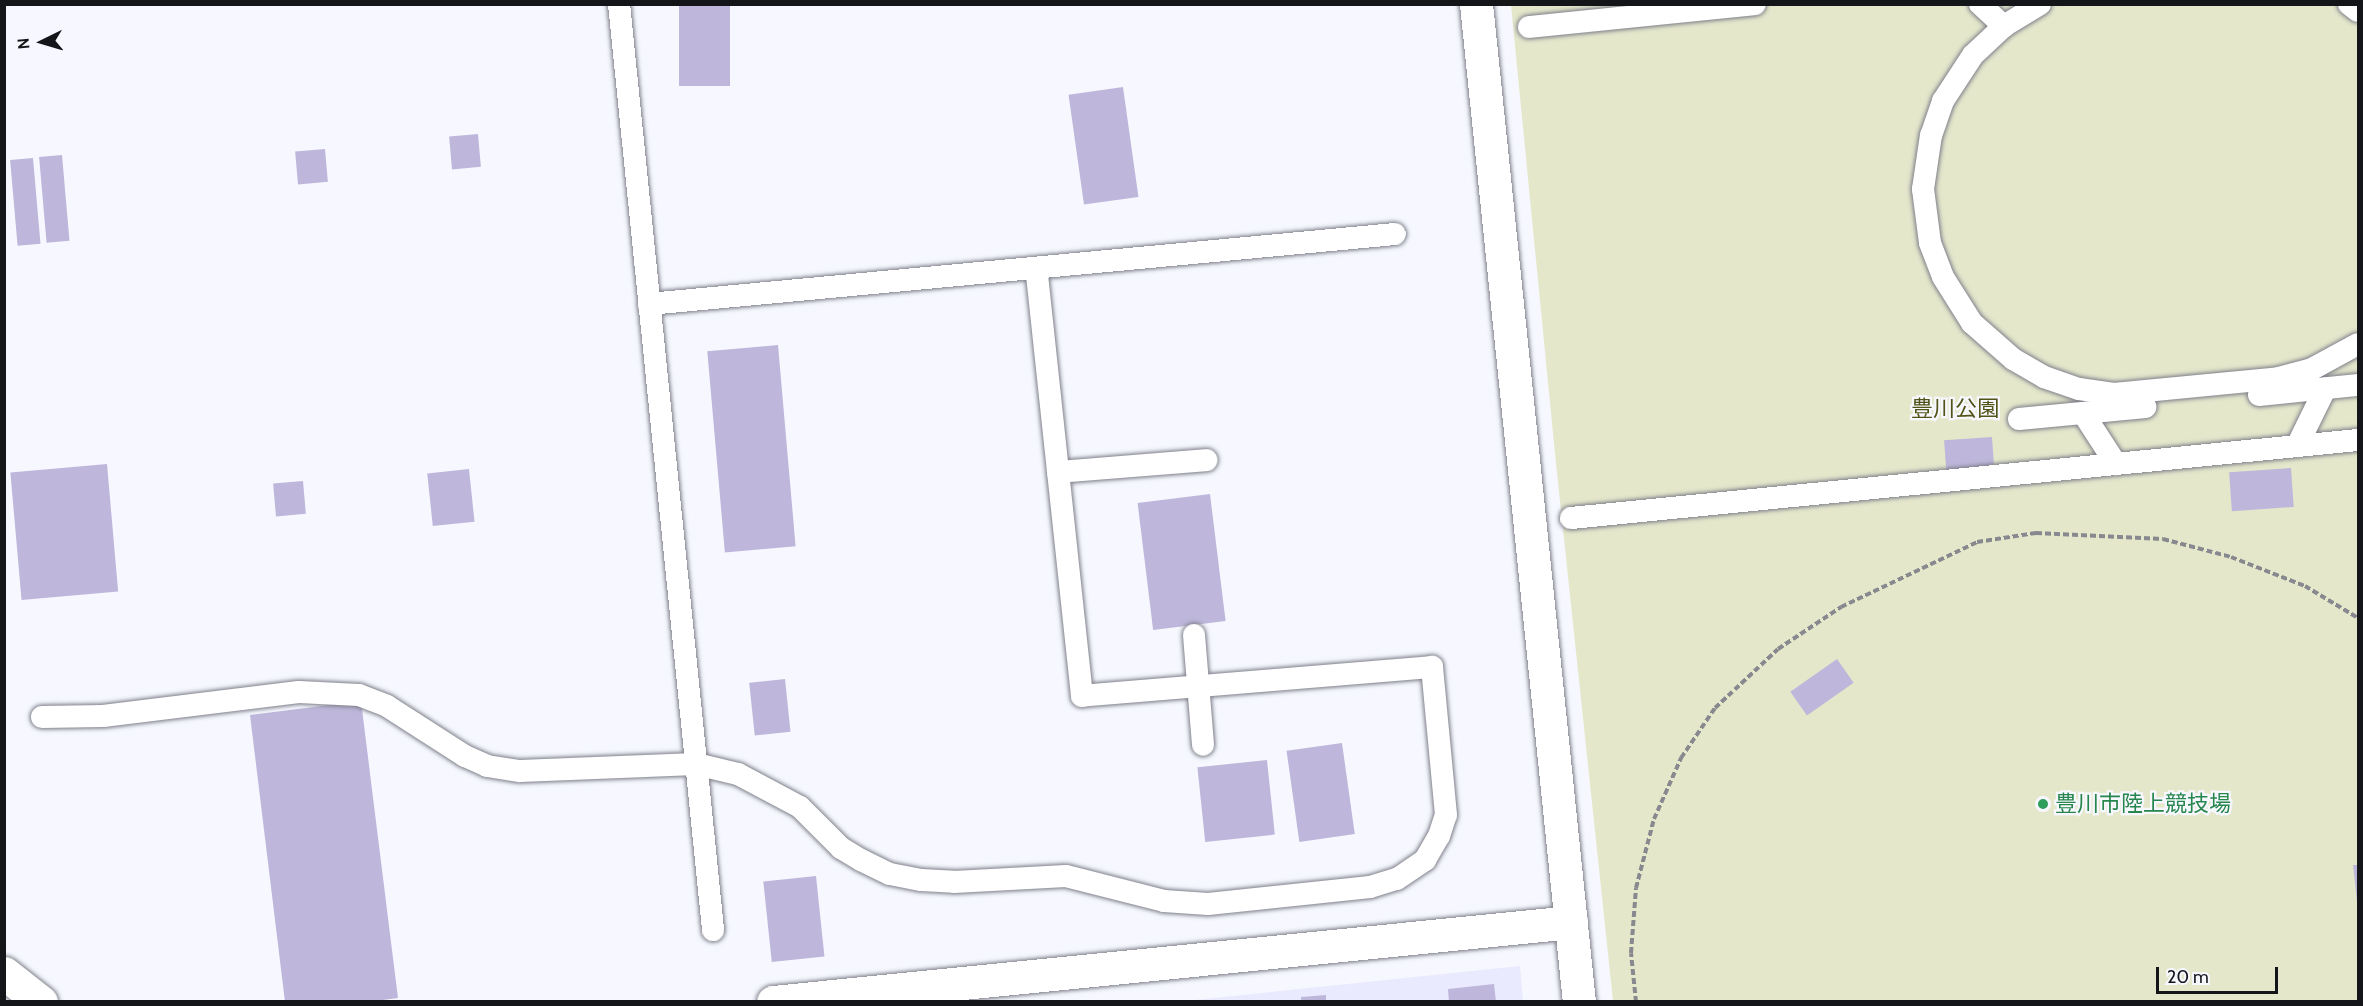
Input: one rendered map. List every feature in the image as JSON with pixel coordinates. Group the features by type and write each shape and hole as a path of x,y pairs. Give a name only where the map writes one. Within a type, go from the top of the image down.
{"street":[{"path":"1476,4 1578,1002"},
{"path":"773,1002 1571,922"},
{"path":"4,973 41,1002"}],"lane":[{"path":"619,4 713,930"},
{"path":"1529,27 1755,4"},
{"path":"1980,4 2004,26"},
{"path":"2040,4 2004,26 1973,55 1943,101 1931,135 1923,189 1930,243 1942,277 1961,308 1998,348 2028,368 2061,383 2096,392 2133,394 2279,378 2312,369 2358,344"},
{"path":"2349,4 2358,11"},
{"path":"649,304 1395,234"},
{"path":"42,717 103,716 299,692 359,695 387,706 465,756 487,766 520,771 696,764 738,774 800,807 841,848 890,874 921,880 954,882 1066,876 1164,901 1208,904 1370,887 1397,879 1425,860 1439,836 1446,815 1432,667 1082,696 1036,268"},
{"path":"2019,419 2358,385"},
{"path":"2297,446 2325,389"},
{"path":"2083,413 2116,464"},
{"path":"1571,518 2358,440"},
{"path":"1058,472 1208,460"},
{"path":"1194,635 1203,745"}],"path":[{"path":"1636,1002 1631,953 1636,888 1654,819 1681,758 1715,708 1778,649 1841,607 1977,542 2036,533 2163,539 2230,557 2305,586 2358,618"}],"shaded area":[{"path":"1520,966 1523,1001 1175,1002"}],"green space":[{"name":"豊川公園","path":"1511,5 2358,5 2358,1001 1613,1001 1555,454"}],"building":[{"path":"679,4 730,4 730,86 679,86"},
{"path":"1123,87 1138,197 1084,205 1069,95"},
{"path":"478,134 481,167 452,169 449,137"},
{"path":"325,149 328,182 298,184 295,152"},
{"path":"62,155 69,241 47,243 39,157"},
{"path":"33,158 40,244 18,246 10,160"},
{"path":"778,345 796,546 725,552 707,351"},
{"path":"1992,437 1994,468 1946,471 1944,440"},
{"path":"107,464 118,592 22,600 10,472"},
{"path":"2291,468 2294,507 2232,511 2229,472"},
{"path":"469,469 475,522 433,526 427,473"},
{"path":"303,481 306,514 276,516 273,484"},
{"path":"1210,494 1226,621 1153,630 1138,503"},
{"path":"1837,659 1854,683 1807,715 1790,692"},
{"path":"785,679 791,732 755,735 749,683"},
{"path":"361,701 398,998 368,1002 285,1002 250,715"},
{"path":"1342,743 1355,834 1299,842 1287,751"},
{"path":"1267,760 1275,835 1205,842 1197,767"},
{"path":"2353,865 2358,865 2358,901 2357,901"},
{"path":"816,876 824,957 772,962 763,882"},
{"path":"1494,984 1496,1002 1449,1002 1448,989"},
{"path":"1326,995 1326,1002 1301,1002 1301,997"}],"place":[{"name":"豊川市陸上競技場","path":"2043,804"}]}
